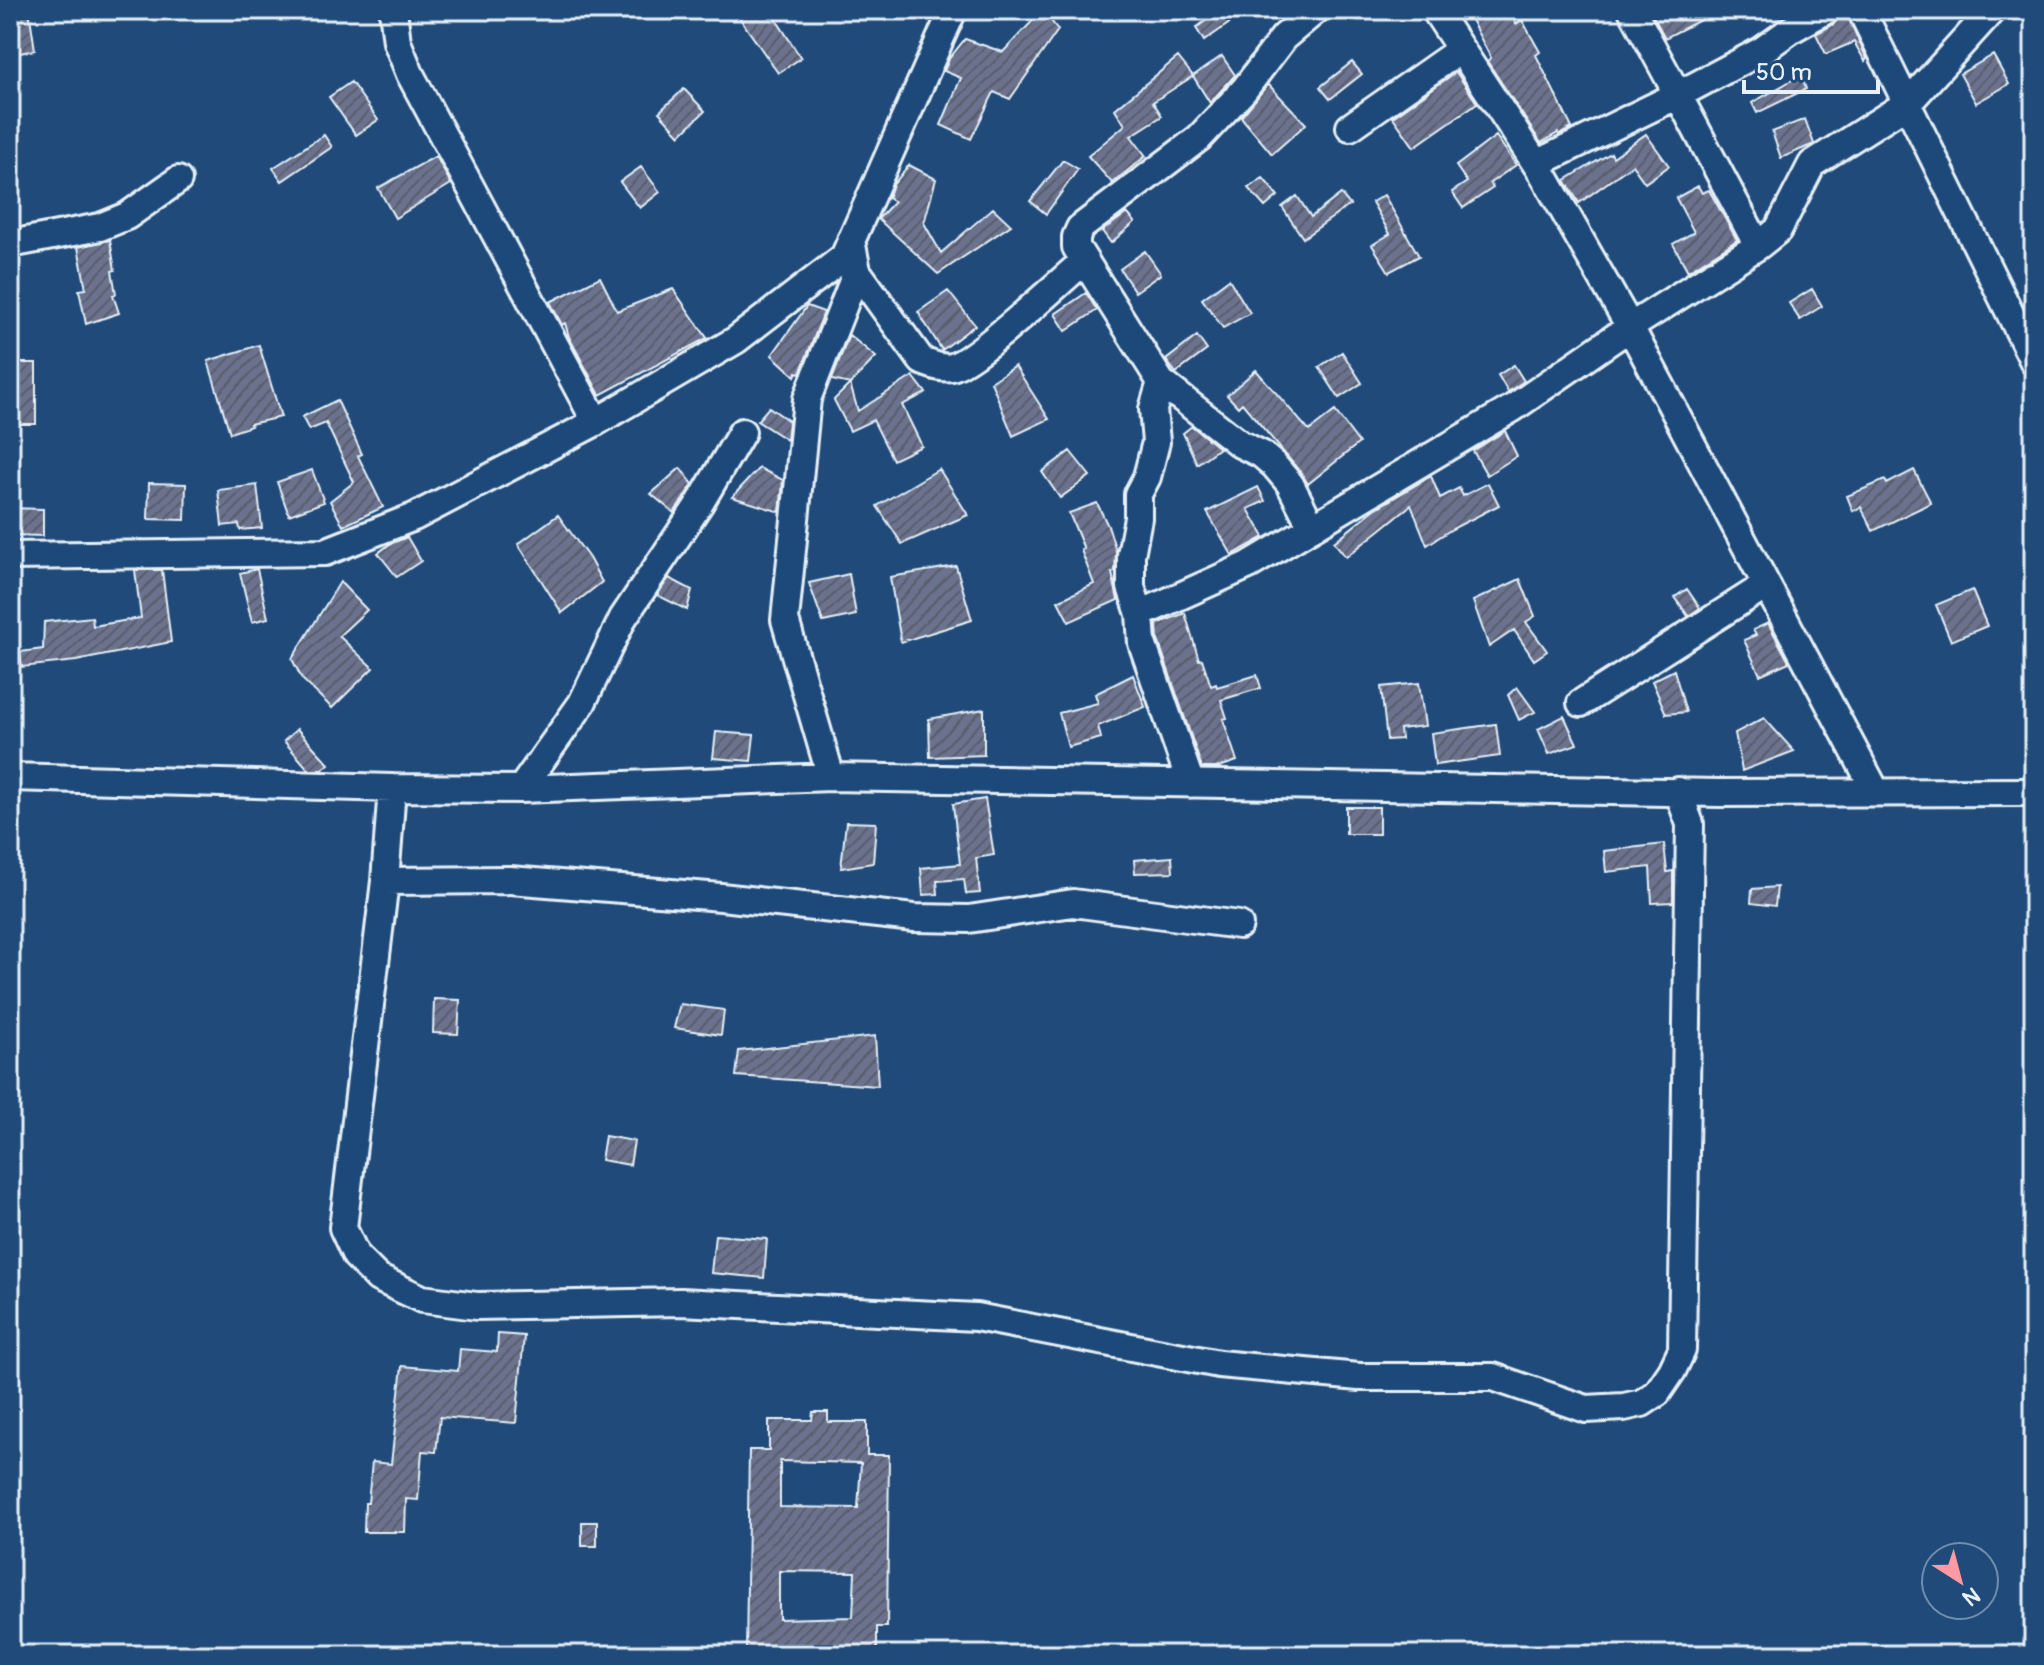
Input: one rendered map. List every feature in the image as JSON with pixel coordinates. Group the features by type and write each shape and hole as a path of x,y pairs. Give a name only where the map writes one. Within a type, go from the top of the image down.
{"street":[{"path":"393,10 397,42 410,74 596,422"},
{"path":"10,556 325,552 414,517 596,422 736,340 844,257 953,10"},
{"path":"1312,527 1290,484 1274,465 1261,454 1240,444 1161,382 1083,262 1076,247 1076,237 1080,228 1199,138 1244,90 1284,37 1316,10"},
{"path":"1435,10 1536,164 1630,327 1876,792"},
{"path":"1632,10 1758,246"},
{"path":"1536,164 1761,51 1826,10"},
{"path":"1861,10 2034,362"},
{"path":"1140,614 1249,565 1513,408 1630,327 1758,246 1778,230 1812,164 1908,103 1992,10"},
{"path":"1350,127 1460,50"},
{"path":"10,244 100,227 127,216 178,180"},
{"path":"851,240 857,271 922,361 937,367 953,366 975,354 1083,262"},
{"path":"831,777 785,620 807,399 857,271"},
{"path":"1161,382 1153,409 1156,442 1147,477 1138,494 1138,518 1131,555 1131,587 1140,614 1142,643 1191,784"},
{"path":"521,789 582,703 623,618 700,503 742,432"},
{"path":"1581,703 1766,585"},
{"path":"10,777 521,789 831,777 1719,793 2034,792"},
{"path":"392,788 385,881 343,1228 356,1256 378,1278 422,1299 477,1306 681,1302 976,1317 1219,1364 1359,1377 1493,1377 1586,1409 1642,1403 1657,1393 1682,1350 1690,824 1678,791"},
{"path":"1690,824 1719,793"},
{"path":"385,881 510,880 721,897 914,918 969,919 1073,903 1239,925"}],"building":[{"path":"29,10 35,50 15,54 10,12"},
{"path":"734,10 770,10 801,58 778,73"},
{"path":"1043,10 1058,30 1010,99 994,92 971,139 941,125 961,78 944,71 949,59 965,39 1003,52"},
{"path":"1220,10 1248,10 1204,41 1196,28"},
{"path":"1489,10 1508,10 1516,24 1522,20 1540,52 1536,55 1572,128 1541,143 1487,61 1491,58 1471,20"},
{"path":"1650,10 1720,10 1665,38"},
{"path":"1845,10 1867,59 1865,61 1854,42 1826,54 1816,34 1834,24"},
{"path":"1993,55 2009,84 1976,103 1960,74"},
{"path":"1222,56 1235,75 1210,103 1193,76"},
{"path":"1178,57 1193,76 1153,102 1162,116 1131,136 1146,156 1112,183 1088,156 1125,125 1115,109"},
{"path":"1352,62 1362,74 1330,99 1320,87"},
{"path":"1456,72 1477,103 1414,147 1393,117"},
{"path":"1801,75 1806,89 1757,113 1752,103"},
{"path":"351,82 378,120 356,135 329,97"},
{"path":"1268,84 1306,124 1272,154 1241,117"},
{"path":"684,89 705,111 680,135 659,112"},
{"path":"1805,119 1814,144 1781,158 1772,132"},
{"path":"1646,134 1669,166 1645,183 1632,165 1579,203 1565,180 1611,153 1613,157"},
{"path":"324,135 332,147 282,181 273,168"},
{"path":"1496,136 1516,165 1490,183 1493,188 1463,208 1452,192 1467,182 1456,166"},
{"path":"436,156 451,184 395,218 378,188"},
{"path":"1063,160 1078,169 1046,214 1030,201"},
{"path":"909,165 936,179 924,223 941,253 993,208 1011,225 938,274 878,219 894,202 888,198 893,185"},
{"path":"641,167 660,192 640,208 620,182"},
{"path":"1263,178 1278,196 1265,207 1248,188"},
{"path":"1698,186 1702,193 1709,190 1737,240 1688,271 1673,244 1694,232 1676,198"},
{"path":"1341,194 1350,205 1303,238 1282,207 1297,196 1311,217"},
{"path":"1384,195 1419,256 1389,272 1372,245 1390,234 1372,202"},
{"path":"1127,213 1135,222 1111,243 1102,231"},
{"path":"110,240 115,270 112,271 116,294 113,295 119,313 86,324 79,290 86,289 78,247"},
{"path":"1145,251 1161,274 1135,292 1120,269"},
{"path":"600,277 617,311 673,289 707,338 600,395 569,337 565,323 562,325 550,302"},
{"path":"1229,279 1250,313 1223,328 1202,299"},
{"path":"1812,289 1822,306 1800,320 1789,303"},
{"path":"948,291 975,325 942,350 918,312"},
{"path":"1086,293 1097,310 1066,331 1055,314"},
{"path":"807,306 824,312 800,373 797,372 795,376 772,355"},
{"path":"849,335 876,357 850,384 832,380"},
{"path":"1197,336 1207,350 1176,373 1166,360"},
{"path":"259,345 281,417 250,424 230,433 208,361"},
{"path":"1342,352 1362,383 1339,398 1319,367"},
{"path":"10,363 36,363 36,424 14,424 14,418 10,418"},
{"path":"1514,365 1524,381 1508,392 1498,375"},
{"path":"1015,366 1049,419 1013,436 991,382"},
{"path":"1256,370 1309,431 1335,411 1359,443 1308,484 1242,403 1238,407 1227,395"},
{"path":"913,376 926,393 902,405 922,446 893,460 873,420 850,431 834,400 850,384 858,411"},
{"path":"337,400 362,454 358,456 383,507 343,526 330,501 354,482 326,423 309,430 302,417"},
{"path":"769,407 789,421 787,440 757,421"},
{"path":"1192,426 1219,448 1197,464 1183,433"},
{"path":"1505,431 1517,456 1487,475 1473,451"},
{"path":"1070,451 1090,476 1060,498 1042,472"},
{"path":"680,468 693,484 674,513 651,494"},
{"path":"759,468 783,480 780,512 732,497"},
{"path":"939,469 968,515 902,544 877,506"},
{"path":"312,470 324,502 289,515 277,482"},
{"path":"1914,470 1931,503 1873,531 1861,507 1853,511 1847,496 1885,480 1887,484"},
{"path":"1431,476 1440,498 1459,488 1463,496 1488,483 1499,505 1427,545 1411,505 1346,557 1334,542 1375,509"},
{"path":"149,483 186,484 185,520 148,519"},
{"path":"257,485 262,528 240,530 239,524 222,526 218,490"},
{"path":"1258,487 1265,501 1248,509 1264,537 1232,555 1207,512"},
{"path":"1097,503 1116,551 1115,572 1112,573 1118,600 1069,622 1058,601 1094,584 1069,513"},
{"path":"10,508 43,509 43,536 10,535"},
{"path":"558,515 602,582 562,613 518,544"},
{"path":"407,537 421,561 397,577 378,553"},
{"path":"956,566 972,620 901,642 890,577"},
{"path":"257,569 268,618 252,622 240,573"},
{"path":"135,570 162,570 171,642 76,661 22,667 20,652 43,649 44,622 92,617 93,626 141,618"},
{"path":"849,574 856,615 823,622 809,583"},
{"path":"669,578 692,590 687,610 657,595"},
{"path":"1520,579 1535,616 1526,622 1547,651 1534,660 1514,630 1489,647 1473,601"},
{"path":"340,582 367,610 339,636 373,668 332,708 302,679 292,659"},
{"path":"1687,589 1700,608 1688,616 1675,597"},
{"path":"1972,590 1987,626 1951,641 1936,605"},
{"path":"1185,613 1199,660 1202,659 1211,686 1257,675 1261,688 1221,700 1227,718 1223,719 1237,761 1216,768 1202,768 1158,640 1157,624"},
{"path":"1768,623 1789,662 1760,675 1744,640 1756,635 1753,630"},
{"path":"1674,670 1686,712 1666,714 1652,681"},
{"path":"1133,675 1145,707 1098,726 1101,738 1068,747 1059,713 1098,703 1095,694"},
{"path":"1419,683 1425,726 1400,729 1401,739 1387,740 1381,687"},
{"path":"1517,687 1535,712 1519,720 1508,695"},
{"path":"984,709 984,755 930,757 929,719"},
{"path":"1564,716 1577,744 1549,754 1538,729"},
{"path":"1764,718 1794,751 1742,771 1735,733"},
{"path":"1496,724 1500,756 1435,765 1431,733"},
{"path":"297,729 329,764 322,770 309,770 284,741"},
{"path":"716,732 754,735 751,761 713,758"},
{"path":"985,799 994,855 976,858 980,893 966,894 964,879 937,881 938,894 923,895 921,868 960,864 953,804"},
{"path":"1346,807 1379,807 1379,834 1346,834"},
{"path":"846,822 876,823 873,863 841,868"},
{"path":"1664,844 1667,872 1673,871 1673,902 1652,903 1650,867 1606,872 1604,851"},
{"path":"1172,857 1173,872 1135,873 1134,860"},
{"path":"1777,887 1775,906 1751,903 1752,889"},
{"path":"434,999 460,1000 458,1034 433,1033"},
{"path":"680,1004 724,1010 721,1035 674,1028"},
{"path":"875,1036 878,1086 736,1076 739,1051"},
{"path":"605,1136 634,1141 630,1165 601,1160"},
{"path":"715,1235 767,1239 764,1278 711,1273"},
{"path":"498,1334 524,1336 516,1423 440,1417 436,1452 422,1451 418,1500 406,1499 405,1532 364,1532 372,1462 391,1464 402,1366 458,1371 460,1349 497,1352"},
{"path":"813,1412 828,1412 828,1422 867,1422 867,1455 889,1455 887,1627 877,1627 877,1654 746,1653 749,1450 769,1450 769,1420 812,1420","holes":["780,1461 861,1463 858,1508 780,1507","779,1571 855,1572 853,1617 779,1619"]},
{"path":"582,1522 597,1522 597,1546 582,1546"}]}
